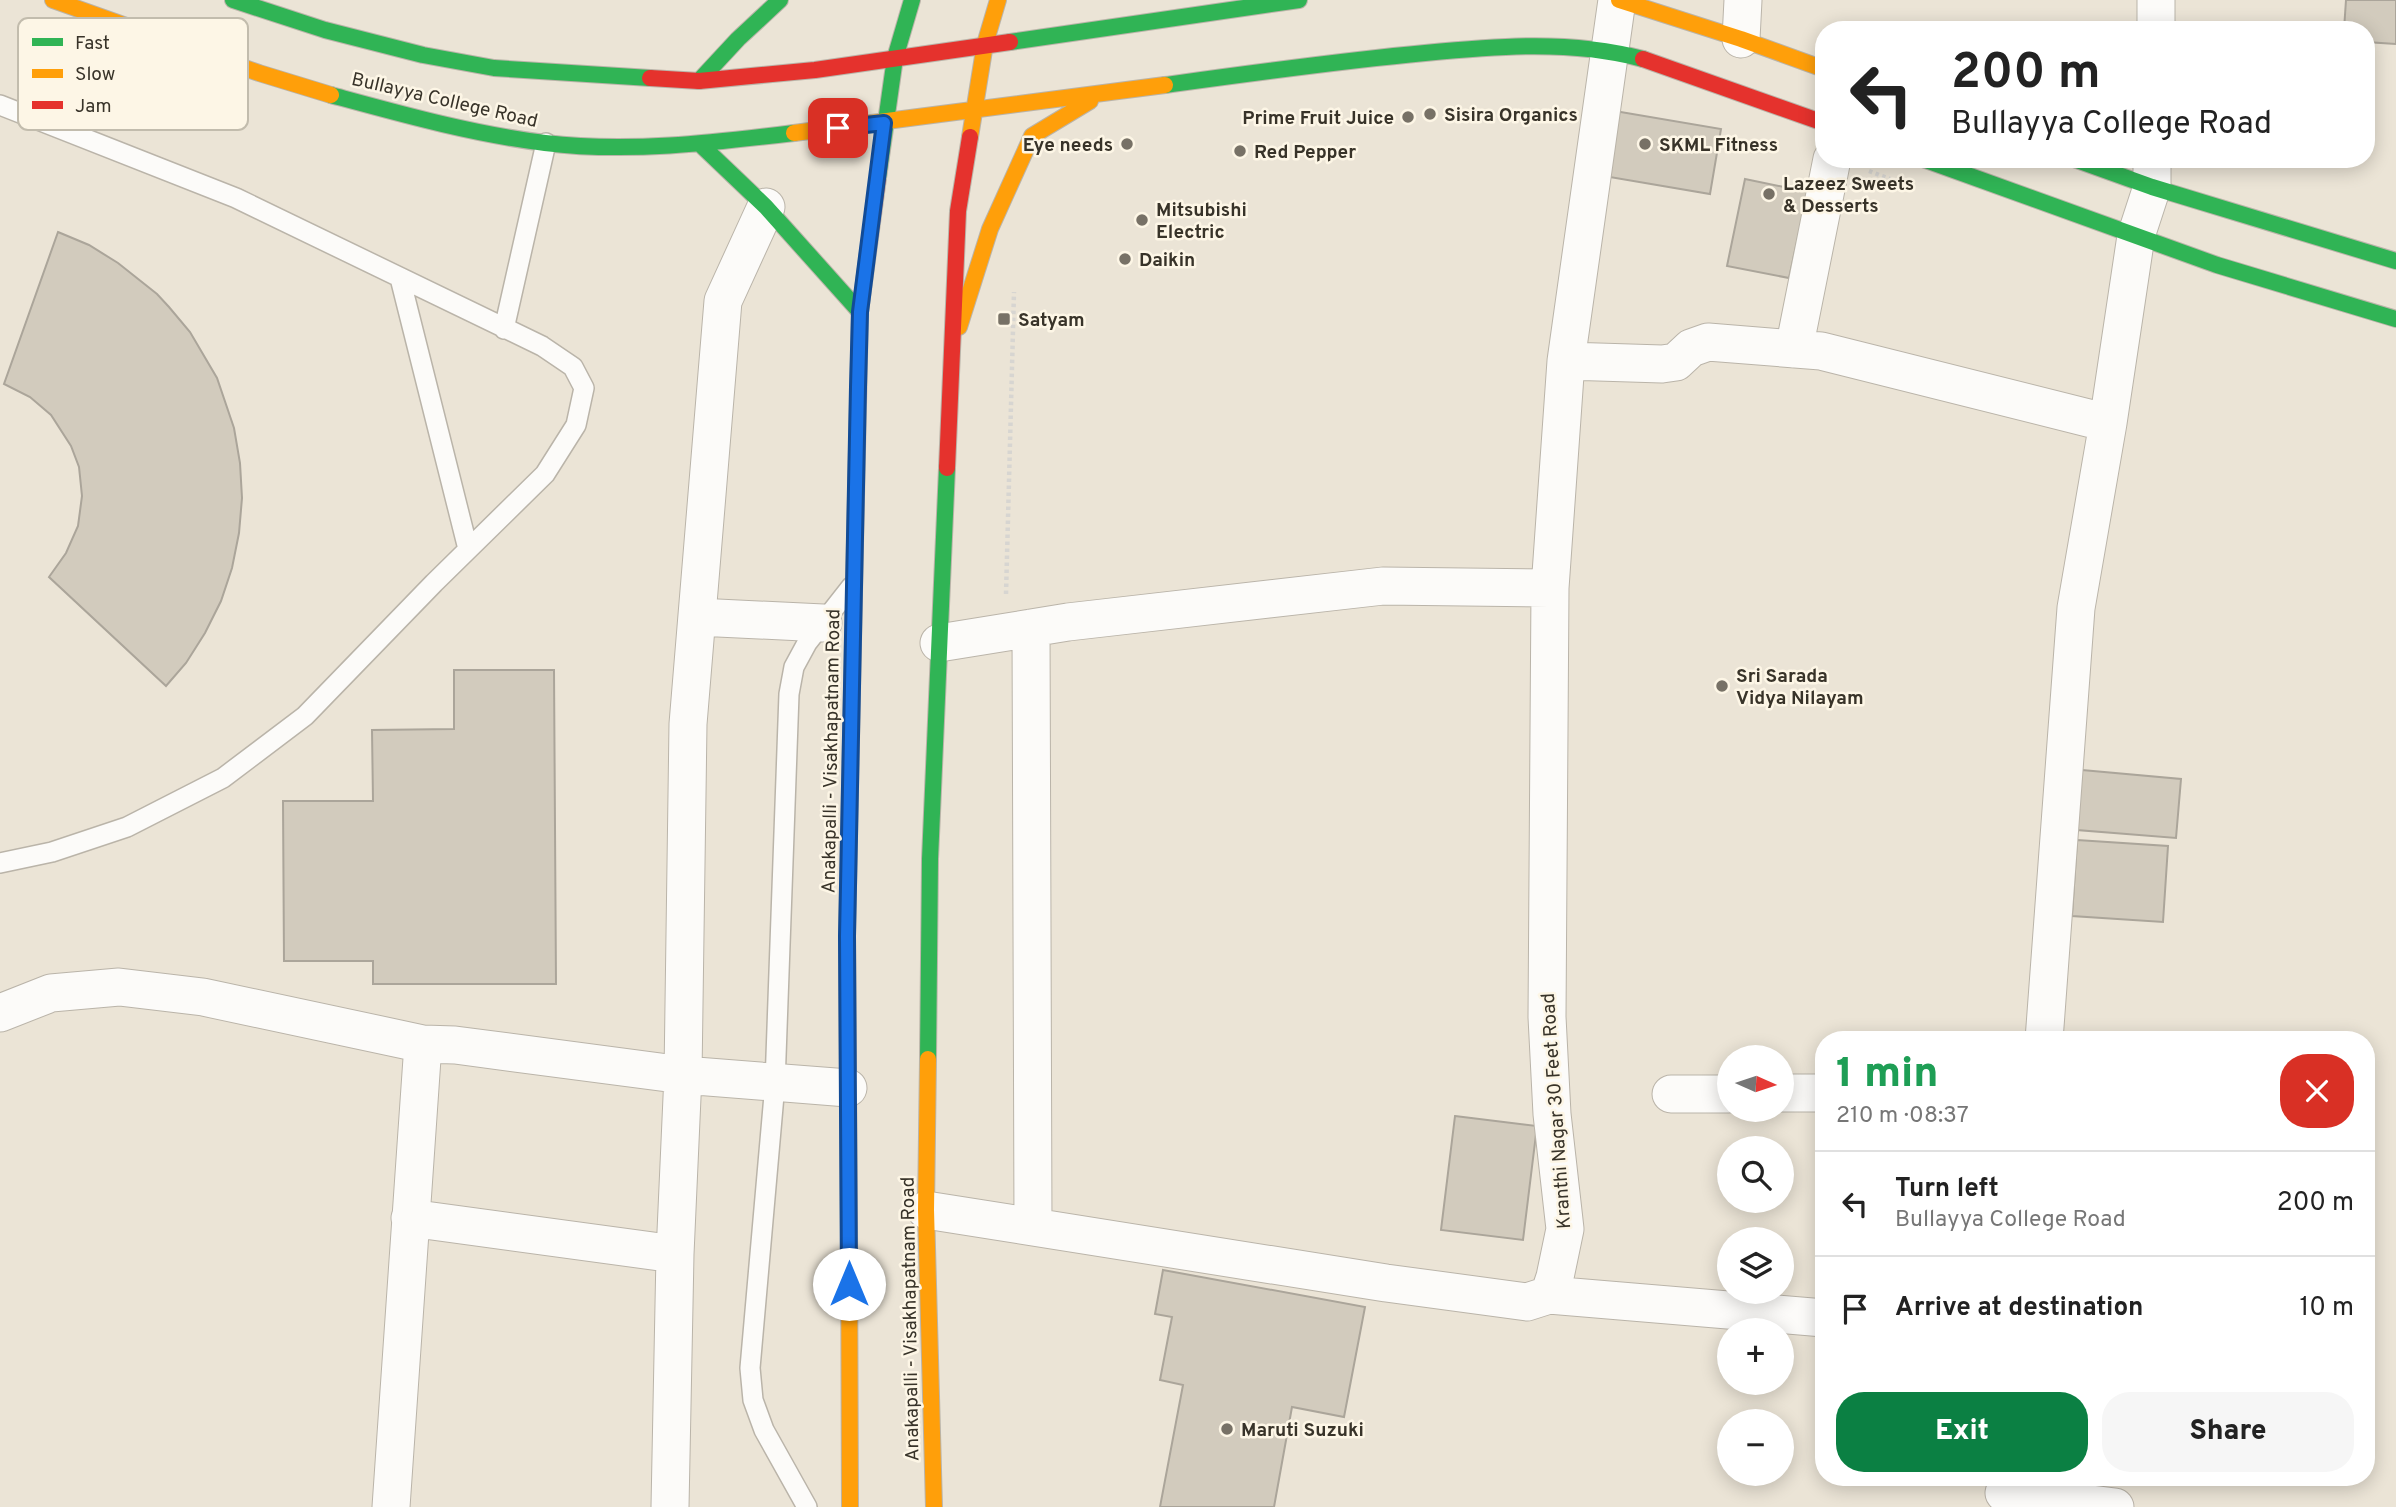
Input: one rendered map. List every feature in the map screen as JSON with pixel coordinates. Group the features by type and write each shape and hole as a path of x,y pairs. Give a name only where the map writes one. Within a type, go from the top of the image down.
{"main road":[{"name":"Bullayya College Road","path":"53,0 104,18"},
{"name":"Bullayya College Road","path":"233,0 325,30 423,55 494,68 699,81 785,74 1299,0"},
{"path":"699,81 738,39 780,0"},
{"name":"Anakapalli - Visakhapatnam Road","path":"850,1507 847,915 860,312 884,123 895,58 912,0"},
{"name":"Anakapalli - Visakhapatnam Road","path":"934,1507 926,1210 930,859 939,643 958,211 985,44 998,0"},
{"path":"1618,0 1815,66"},
{"path":"1112,8 1125,25"},
{"name":"Bullayya College Road","path":"248,69 319,92 409,116 502,136 546,143 597,146 700,144 884,123 1345,61 1456,50 1554,45 1609,50 1654,62 1815,120"},
{"path":"952,348 990,229 1032,136 1104,93"},
{"path":"700,144 766,207 860,312"},
{"path":"1948,168 2330,302 2396,319"},
{"path":"2124,168 2152,173 2396,261"}],"street":[{"name":"Kranthi Nagar 30 Feet Road","path":"1549,1295 1565,1229 1552,1114 1547,1017 1549,588 1566,361 1618,0"},
{"path":"1741,39 1743,0"},
{"path":"2155,21 2156,0"},
{"path":"1794,349 1830,168"},
{"path":"2044,1031 2076,608 2108,423 2136,236 2152,173"},
{"path":"670,1507 675,1254 683,1075 688,724 723,301 766,207"},
{"path":"1566,361 1662,364 1676,362 1691,348 1708,342 1821,351 2108,423"},
{"path":"939,643 1068,622 1383,586 1549,588"},
{"path":"697,617 823,623"},
{"path":"1018,630 1033,1226"},
{"path":"0,1013 51,993 119,987 203,997 423,1044 455,1045 683,1075 848,1088"},
{"path":"391,1507 423,1044"},
{"path":"1794,1093 1815,1093"},
{"path":"1671,1094 1717,1094"},
{"path":"926,1210 1527,1302 1549,1295 1815,1317"},
{"path":"410,1218 675,1254"},
{"path":"2004,1492 2115,1507"}],"lane":[{"path":"0,105 18,112"},
{"path":"0,863 52,852 127,827 223,778 305,716 545,474 576,425 584,388 573,367 542,346 236,198 63,130"},
{"path":"504,328 546,143"},
{"path":"400,278 468,549"},
{"path":"807,1507 764,1430 753,1400 750,1367 775,1084 789,694 794,667 807,643 854,583"}],"path":[{"path":"1014,289 1018,630"}],"building":[{"path":"2346,0 2396,0 2396,44 2375,43 2375,21 2345,21"},
{"path":"1603,109 1721,129 1710,194 1592,174"},
{"path":"1745,179 1808,192 1789,278 1727,266"},
{"path":"58,232 89,245 118,263 169,307 190,332 217,378 234,428 242,498 232,568 221,601 205,633 186,663 166,686 49,577 66,553 78,526 82,496 79,467 71,446 51,415 30,397 4,384"},
{"path":"454,670 554,670 556,984 373,984 373,961 284,961 283,801 373,801 372,730 454,729"},
{"path":"2082,770 2181,779 2176,838 2077,830"},
{"path":"2077,840 2168,846 2163,922 2072,916"},
{"path":"1455,1116 1537,1126 1523,1240 1441,1230"},
{"path":"1163,1270 1365,1307 1344,1417 1292,1407 1274,1507 1160,1507 1183,1385 1160,1380 1172,1317 1155,1314"}],"traffic: fast":[{"path":"233,0 325,30 423,55 494,68 650,78"},
{"path":"699,81 738,39 780,0"},
{"path":"878,178 895,58 912,0"},
{"path":"1010,42 1299,0"},
{"path":"1165,85 1360,60 1508,47 1589,49 1643,59"},
{"path":"331,95 464,129 576,146 670,146 794,133"},
{"path":"700,144 766,207 860,312"},
{"path":"1948,168 2217,265 2396,319"},
{"path":"2099,168 2152,187 2396,261"},
{"path":"928,1059 930,859 947,468"},
{"path":"849,1228 847,936 855,543"}],"traffic: slow":[{"path":"53,0 104,18"},
{"path":"970,137 985,44 998,0"},
{"path":"1619,0 1815,66"},
{"path":"248,69 331,95"},
{"path":"794,133 1165,85"},
{"path":"959,327 990,229 1032,136 1090,101"},
{"path":"928,1059 926,1210 934,1507"},
{"path":"849,1228 850,1507"}],"traffic: jam":[{"path":"650,78 699,81 815,70 1010,42"},
{"path":"1643,59 1815,120"},
{"path":"947,468 958,211 970,137"},
{"path":"855,543 860,312 878,178"}],"place":[{"name":"Sisira Organics","path":"1430,114"},
{"name":"Prime Fruit Juice","path":"1408,117"},
{"name":"Eye needs","path":"1127,144"},
{"name":"SKML Fitness","path":"1645,144"},
{"name":"Red Pepper","path":"1240,151"},
{"name":"Lazeez Sweets & Desserts","path":"1769,194"},
{"name":"Mitsubishi Electric","path":"1142,220"},
{"name":"Daikin","path":"1125,259"},
{"name":"Satyam","path":"1004,319"},
{"name":"Sri Sarada Vidya Nilayam","path":"1722,686"},
{"name":"Maruti Suzuki","path":"1227,1429"}],"route":[{"path":"838,128 884,123 860,312 847,936 849,1284"}]}
